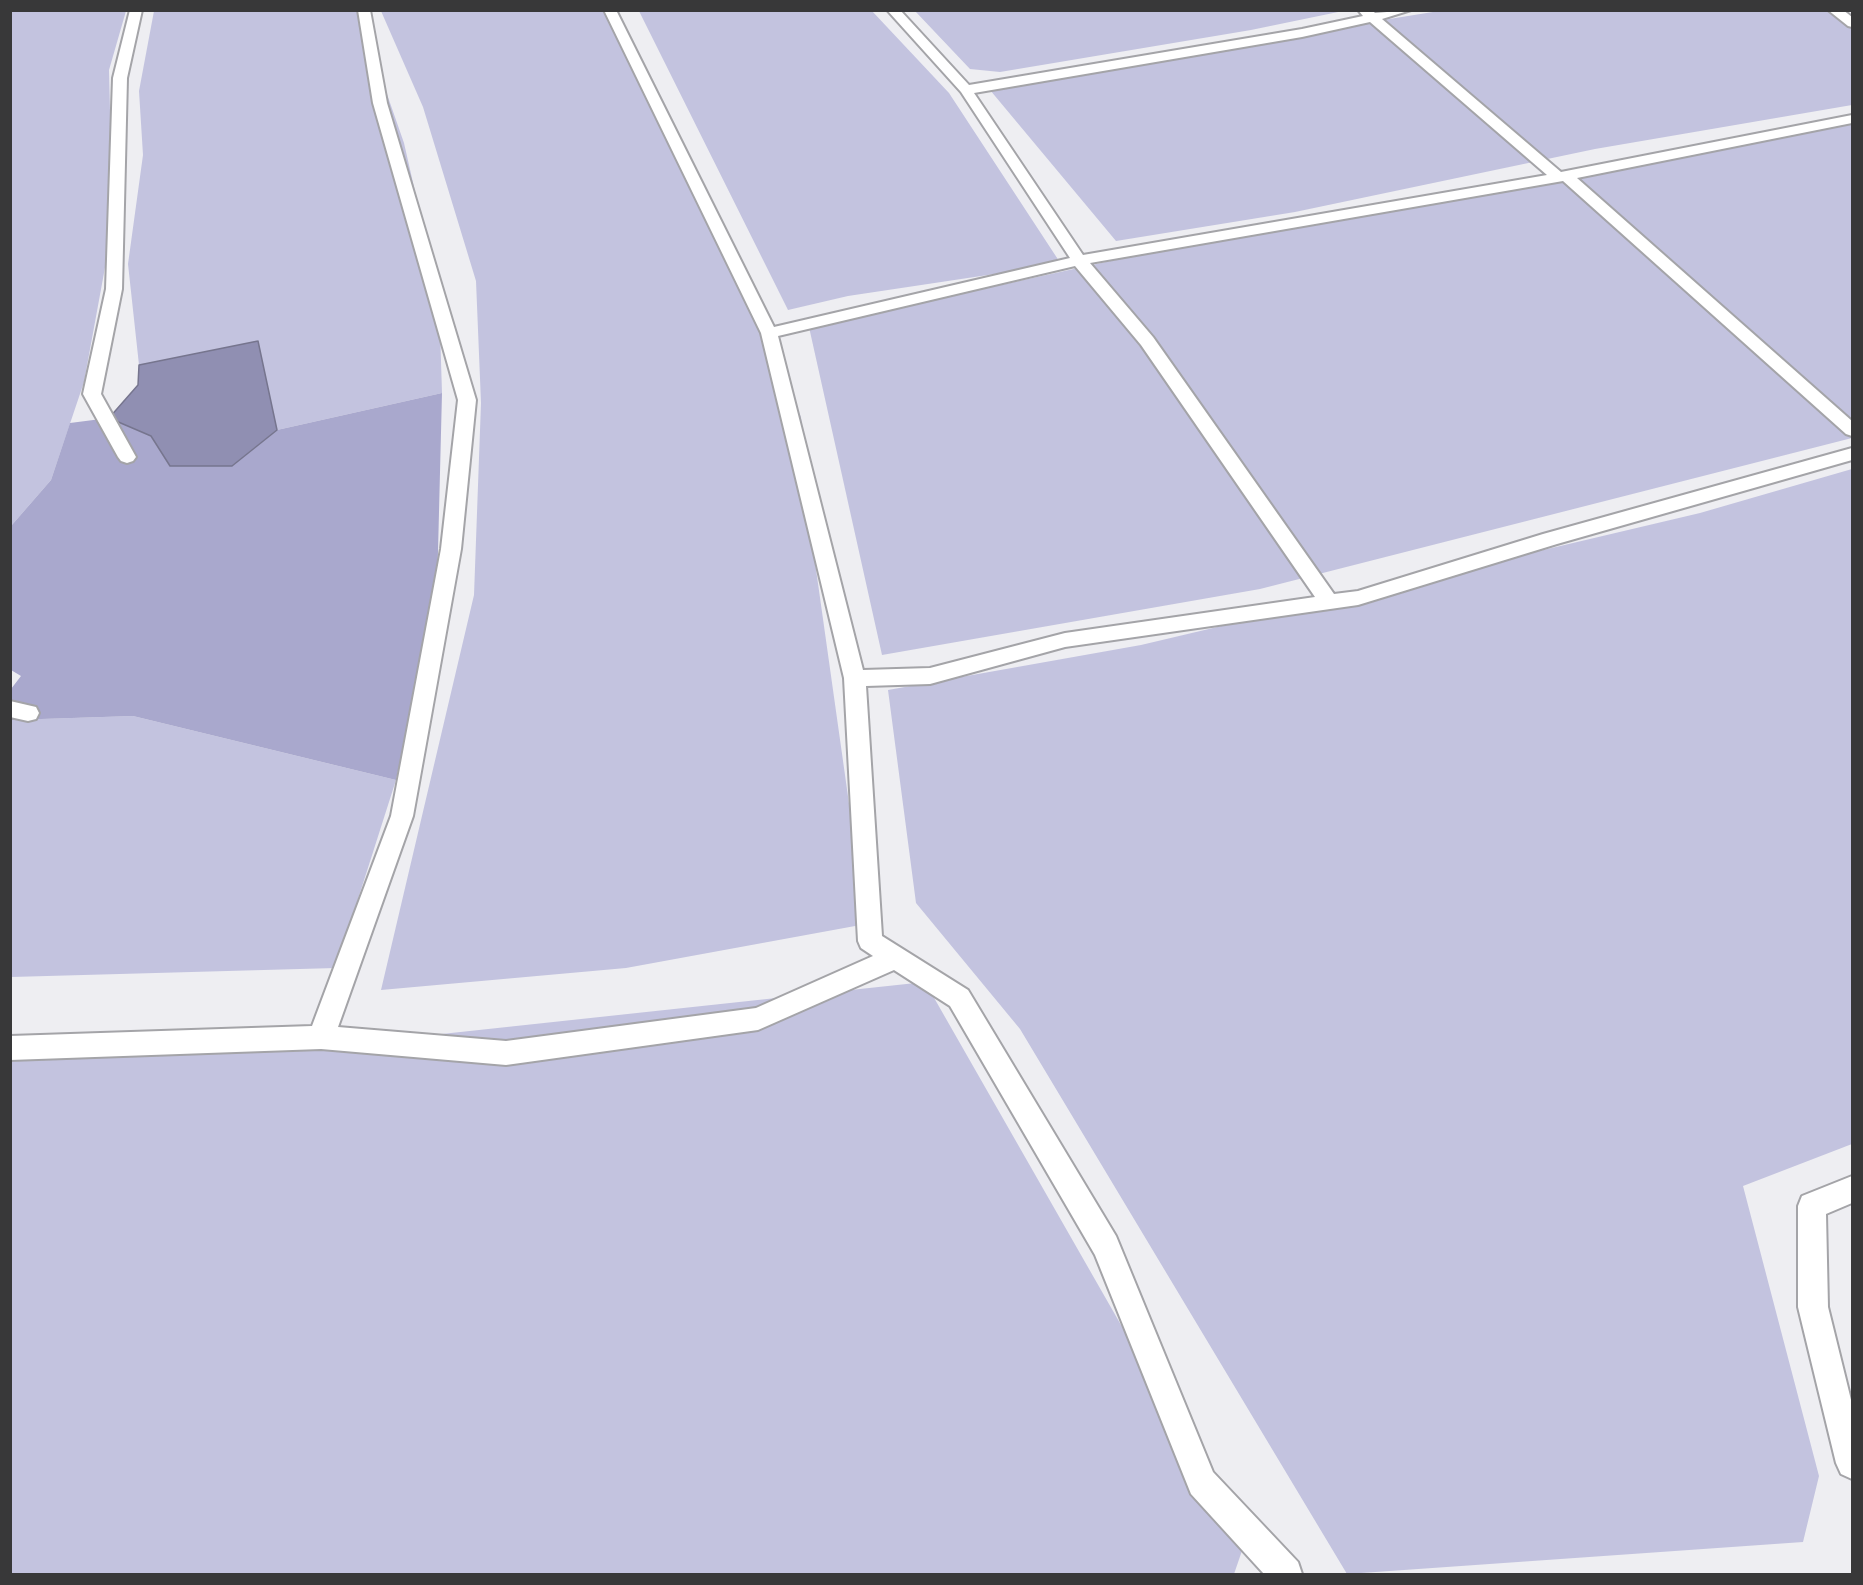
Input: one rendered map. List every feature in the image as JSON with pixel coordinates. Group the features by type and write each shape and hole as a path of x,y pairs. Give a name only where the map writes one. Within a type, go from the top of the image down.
{"lane":[{"path":"127,457 92,394 114,289 120,78 136,10"},
{"path":"321,1037 402,816 451,549 467,400 380,103 364,10"},
{"path":"610,10 769,333 855,678 870,941 959,998 1107,1246 1202,1483 1286,1575"},
{"path":"893,10 966,90 1079,260 1147,341 1329,602"},
{"path":"966,90 1302,33 1368,14 1405,10"},
{"path":"1834,10 1852,23"},
{"path":"1368,14 1562,176 1852,430"},
{"path":"769,333 1079,260 1562,176 1852,119"},
{"path":"855,678 930,676 1065,640 1359,598 1561,536 1852,454"},
{"path":"10,1048 321,1037 506,1053 758,1019 896,957"},
{"path":"1852,1190 1812,1206 1813,1307 1852,1462"}],"shaded area":[{"path":"1830,10 1852,26 1852,105 1595,149 1295,212 1116,241 990,90 1072,70 1439,11"},
{"path":"11,11 126,11 109,70 111,150 106,262 84,382 51,480 11,526"},
{"path":"154,11 358,11 404,143 439,297 442,393 277,430 258,341 139,365 128,264 143,155 139,91"},
{"path":"381,11 605,11 668,132 801,417 812,541 866,924 626,968 381,990 474,595 481,403 476,281 423,107"},
{"path":"639,11 872,11 949,93 1061,264 848,296 788,310"},
{"path":"915,11 1343,11 1251,30 1000,72 970,69"},
{"path":"1852,120 1852,438 1260,589 882,655 809,327 1133,256 1714,142"},
{"path":"258,341 277,430 232,466 170,466 151,436 109,418 138,385 139,365"},
{"path":"442,393 437,591 396,780 133,716 11,720 11,689 21,676 11,670 11,526 51,480 70,423 109,418 151,436 170,466 232,466 277,430"},
{"path":"1852,469 1852,1144 1743,1186 1819,1476 1803,1542 1347,1574 1020,1029 916,903 888,690 1141,645 1700,513"},
{"path":"133,716 396,780 336,968 11,977 10,720"},
{"path":"925,982 1245,1542 1234,1574 11,1574 10,1052 386,1040"}]}
